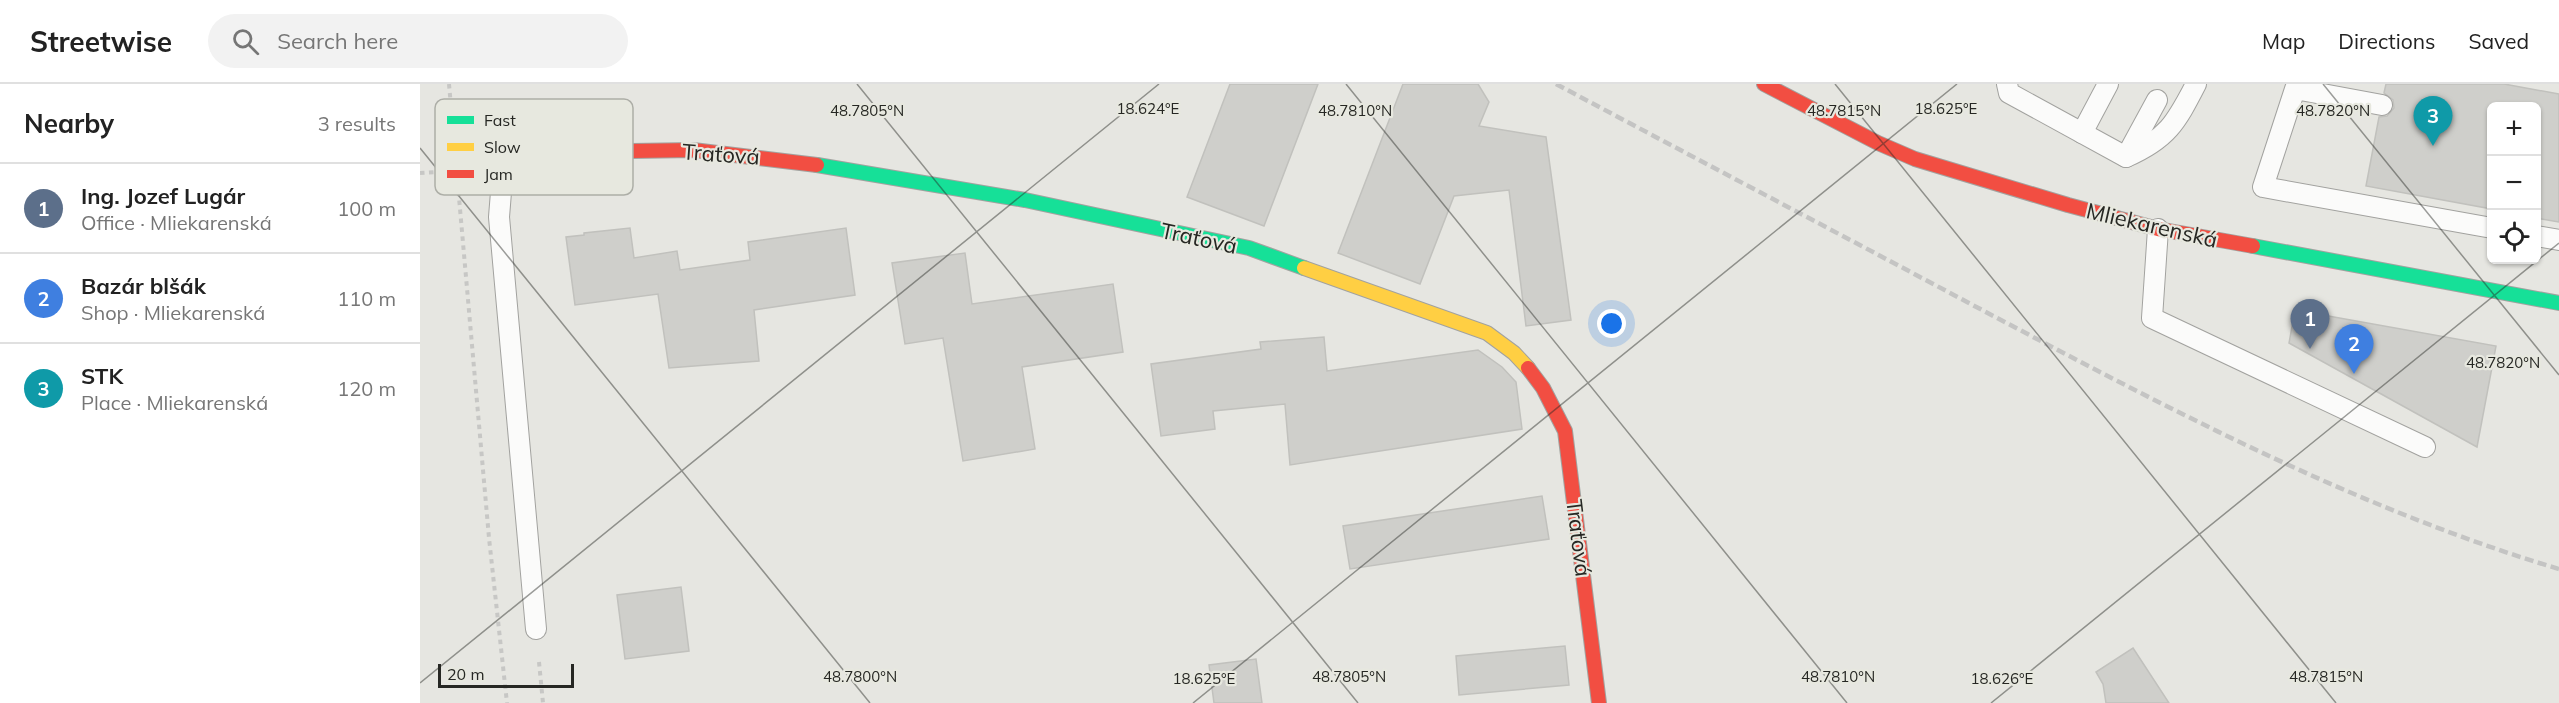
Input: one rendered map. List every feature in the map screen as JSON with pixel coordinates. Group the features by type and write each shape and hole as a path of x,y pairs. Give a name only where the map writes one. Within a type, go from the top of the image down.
{"street":[{"name":"Mliekarenská","path":"1769,85 1878,143 1915,159 2158,229 2559,303"},
{"name":"Traťová","path":"633,151 693,150 783,159 1025,200 1249,248 1487,333 1511,348 1526,364 1550,395 1565,431 1599,703"}],"lane":[{"path":"2007,84 2008,93 2126,157"},
{"path":"2082,133 2108,84"},
{"path":"2126,157 2151,146 2173,124 2196,84"},
{"path":"2382,105 2295,89 2263,187 2487,227"},
{"path":"2126,157 2157,100"},
{"path":"501,195 499,217 536,629"},
{"path":"2158,229 2152,318 2425,447"},
{"path":"2541,237 2559,240"}],"path":[{"path":"449,84 450,99"},
{"path":"420,173 435,172"},
{"path":"458,195 489,538 507,703"},
{"path":"536,629 543,703"}],"building":[{"path":"1230,84 1318,84 1264,226 1187,197"},
{"path":"1403,84 1478,84 1489,102 1479,126 1546,137 1571,320 1526,326 1509,190 1454,196 1420,284 1338,253"},
{"path":"2386,84 2504,84 2559,94 2559,222 2541,219 2541,102 2487,102 2487,208 2366,186 2379,117 2387,116 2394,108 2393,100 2384,93"},
{"path":"630,228 634,258 677,251 680,270 750,260 748,242 846,228 855,295 754,310 759,361 669,368 658,294 575,305 566,237"},
{"path":"965,253 972,304 1113,284 1123,352 1022,367 1035,449 963,461 943,338 905,344 892,263"},
{"path":"2295,310 2496,346 2477,447 2289,343"},
{"path":"1324,337 1327,371 1478,350 1502,367 1516,382 1522,429 1290,465 1285,404 1213,411 1215,429 1161,436 1151,364 1261,349 1260,342"},
{"path":"1542,496 1549,539 1350,569 1343,526"},
{"path":"681,587 689,651 625,659 617,595"},
{"path":"1565,646 1569,685 1459,695 1456,656"},
{"path":"2133,648 2169,703 2106,703 2103,684 2096,672"},
{"path":"1256,659 1262,703 1214,703 1209,665"}],"railway":[{"path":"1556,84 2183,415 2331,484 2406,515 2482,544 2559,569"}],"traffic: fast":[{"path":"817,165 1025,200 1249,248 1304,268"},
{"path":"2253,246 2559,303"}],"traffic: slow":[{"path":"1304,268 1487,333 1514,353 1528,368"}],"traffic: jam":[{"path":"1764,84 1878,143 1915,159 2068,205 2158,229 2253,246"},
{"path":"633,151 693,150 817,165"},
{"path":"1528,368 1543,388 1565,431 1599,703"}],"place":[{"name":"STK","path":"2433,146"},
{"name":"Ing. Jozef Lugár","path":"2310,349"},
{"name":"Bazár blšák","path":"2354,374"}]}
